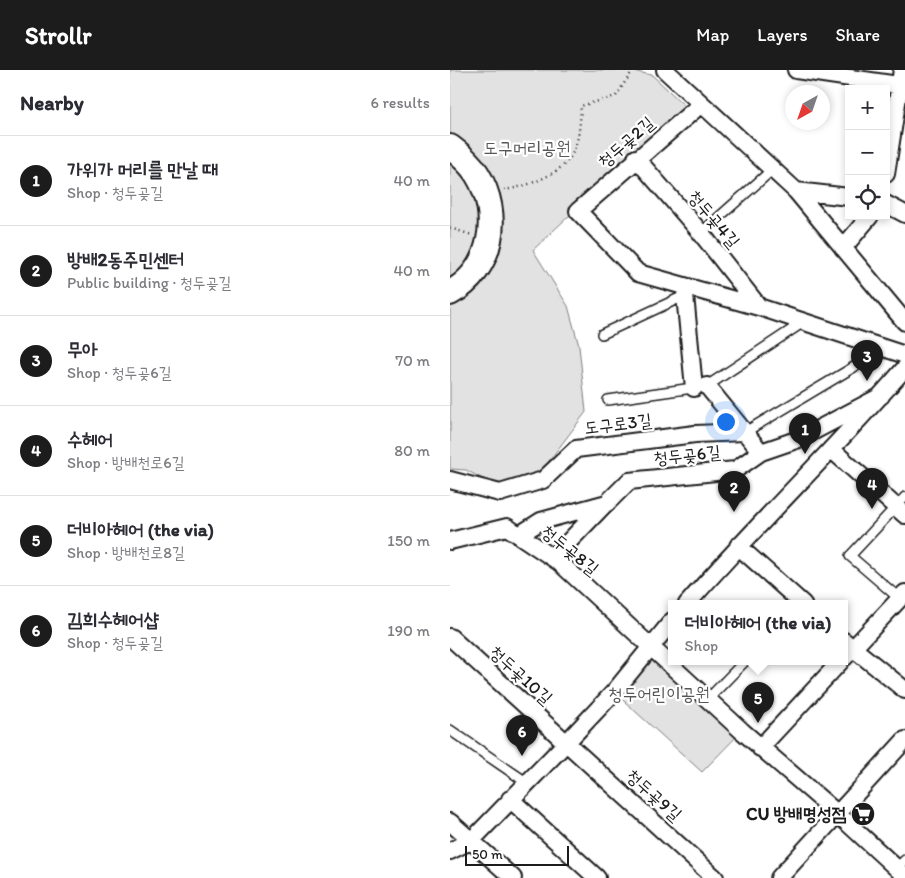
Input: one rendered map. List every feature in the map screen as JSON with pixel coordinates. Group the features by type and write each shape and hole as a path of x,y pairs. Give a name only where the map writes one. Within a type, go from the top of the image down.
{"street":[{"path":"664,70 796,191 905,322"},
{"path":"796,70 902,80 890,150"},
{"name":"청두곶2길","path":"690,292 638,273 578,211 636,158 700,105"},
{"path":"450,147 467,161 478,176 491,212 492,230 482,260 471,277 450,293"},
{"name":"청두곶4길","path":"636,158 702,233 759,307"},
{"path":"796,191 845,197"},
{"path":"890,206 905,214"},
{"path":"843,248 867,220"},
{"path":"761,452 745,432 701,387 690,292 759,307 802,323 905,355"},
{"path":"691,600 738,546 881,396 905,368"},
{"name":"청두곶6길","path":"553,558 629,481 735,470 761,452 799,439 881,396"},
{"name":"도구로3길","path":"450,480 500,493 543,480 576,449 695,434 745,432"},
{"path":"831,449 902,506"},
{"name":"청두곶6길","path":"519,535 541,521 606,503"},
{"name":"청두곶8길","path":"450,541 507,527 553,558 668,664"},
{"path":"738,546 798,600"},
{"path":"848,648 902,596"},
{"path":"450,851 472,840 614,692 668,626"},
{"name":"청두곶10길","path":"450,637 566,742"},
{"path":"848,650 905,690"},
{"name":"청두곶8길","path":"669,665 760,748 902,868"},
{"path":"760,748 837,665"},
{"path":"779,878 905,740"},
{"name":"청두곶9길","path":"566,742 715,878"},
{"path":"510,799 597,878"},
{"path":"450,822 513,878"}],"lane":[{"path":"702,233 773,169"},
{"path":"602,334 690,292"},
{"path":"608,400 701,387 802,323"},
{"path":"745,432 884,349"},
{"path":"902,506 850,556 902,596"},
{"path":"707,700 741,665"},
{"path":"450,730 526,782"}],"path":[{"path":"485,194 520,188 552,174 573,153 580,127 580,106 616,96 633,70"}],"green space":[{"name":"도구머리공원","path":"450,70 627,70 652,75 685,106 533,250 568,306 579,346 586,412 537,477 502,489 466,470 450,469"},
{"name":"청두어린이공원","path":"649,647 742,731 702,772 614,692"}],"building":[{"path":"890,96 895,98 892,110 890,110"}],"place":[{"name":"무아","path":"867,381"},
{"name":"가위가 머리를 만날 때","path":"805,454"},
{"name":"수헤어","path":"872,509"},
{"name":"방배2동주민센터","path":"734,512"},
{"name":"더비아헤어 (the via)","path":"758,723"},
{"name":"김희수헤어샵","path":"522,756"},
{"name":"CU 방배명성점","path":"863,814"}]}
